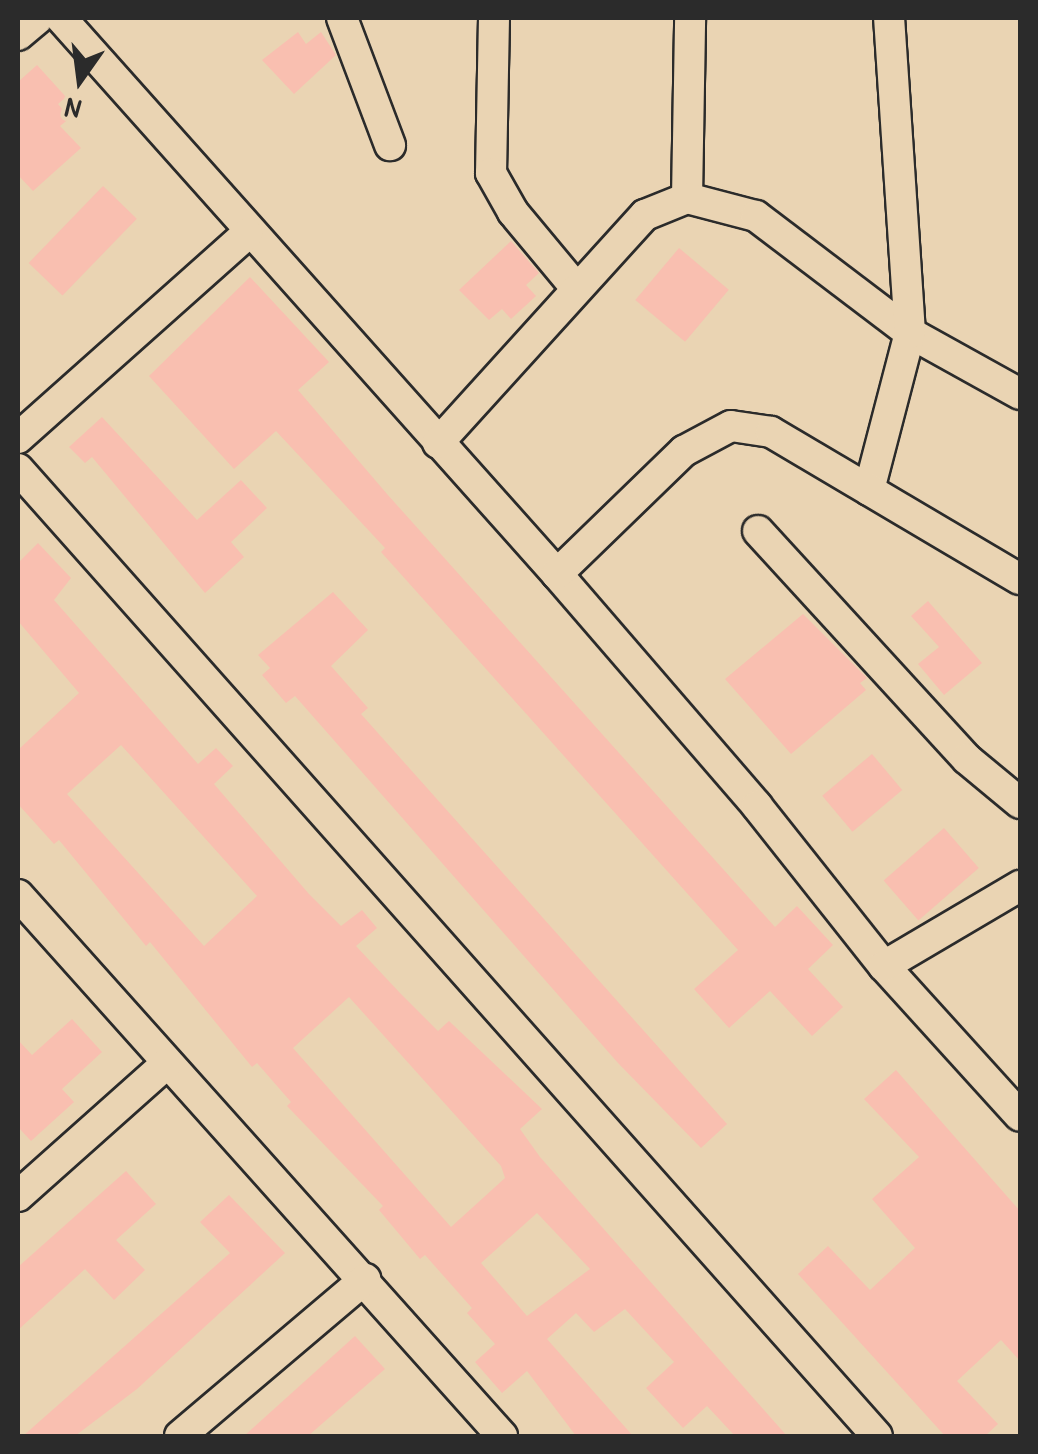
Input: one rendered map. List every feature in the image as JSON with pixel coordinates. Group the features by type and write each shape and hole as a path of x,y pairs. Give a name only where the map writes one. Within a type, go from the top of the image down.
{"street":[{"path":"18,36 38,18"},
{"path":"61,18 248,234 557,574 757,806 884,966 1020,1116"},
{"path":"342,18 390,145"},
{"path":"494,18 490,173 513,212 577,289"},
{"path":"688,198 690,18"},
{"path":"869,490 910,333 888,18"},
{"path":"438,443 644,215 688,198 756,216 910,333 1020,394"},
{"path":"18,438 248,234"},
{"path":"557,574 684,450 731,426 771,432 1020,579"},
{"path":"18,469 876,1436"},
{"path":"758,531 968,759 1020,804"},
{"path":"884,966 1020,886"},
{"path":"18,895 502,1436"},
{"path":"18,1196 166,1064"},
{"path":"180,1436 365,1280"}],"building":[{"path":"298,32 306,44 321,32 336,55 294,94 262,60"},
{"path":"37,65 66,97 58,104 70,118 60,126 81,148 33,191 18,175 18,82"},
{"path":"103,186 137,219 62,296 29,263"},
{"path":"511,241 539,273 526,285 536,296 511,319 502,309 489,320 459,290"},
{"path":"679,248 729,290 685,342 635,300"},
{"path":"250,277 329,362 298,390 387,494 775,927 797,906 833,945 808,969 843,1007 812,1036 770,991 729,1028 694,989 738,950 381,552 385,548 276,431 234,469 149,376"},
{"path":"102,417 197,520 241,480 267,508 231,542 244,557 205,593 92,457 85,463 69,447"},
{"path":"38,543 71,578 54,600 198,764 216,748 233,766 214,784 309,894 341,926 362,910 377,928 356,946 438,1031 449,1021 542,1109 520,1129 540,1157 787,1436 735,1436 707,1406 683,1428 646,1388 674,1362 625,1309 594,1332 576,1313 547,1339 633,1436 576,1436 527,1371 502,1393 475,1362 495,1344 467,1313 472,1308 425,1255 420,1259 379,1210 383,1206 287,1106 291,1102 257,1063 252,1067 150,942 146,946 59,840 54,844 18,804 18,750 79,693 18,621 18,563","holes":["121,745 257,896 204,946 67,794","349,997 501,1166 505,1178 451,1227 293,1048","537,1213 590,1269 527,1316 481,1263"]},
{"path":"333,592 368,630 331,666 368,708 361,714 727,1124 701,1148 618,1063 295,696 286,703 262,675 270,668 258,655"},
{"path":"928,601 982,663 944,695 918,664 939,647 911,616"},
{"path":"803,614 867,678 860,683 866,690 791,754 725,679"},
{"path":"872,754 902,790 852,832 822,796"},
{"path":"944,828 979,868 918,920 884,880"},
{"path":"72,1019 102,1052 62,1089 74,1102 31,1141 18,1127 18,1040 32,1055"},
{"path":"896,1070 1020,1211 1020,1361 1001,1340 957,1381 998,1424 985,1436 945,1436 798,1274 828,1246 870,1290 915,1248 872,1199 919,1157 864,1099"},
{"path":"126,1171 156,1204 116,1240 145,1270 114,1300 85,1269 18,1330 18,1267"},
{"path":"229,1195 285,1253 137,1389 75,1436 23,1436 230,1253 200,1222"},
{"path":"355,1336 385,1369 308,1436 244,1436"}]}
